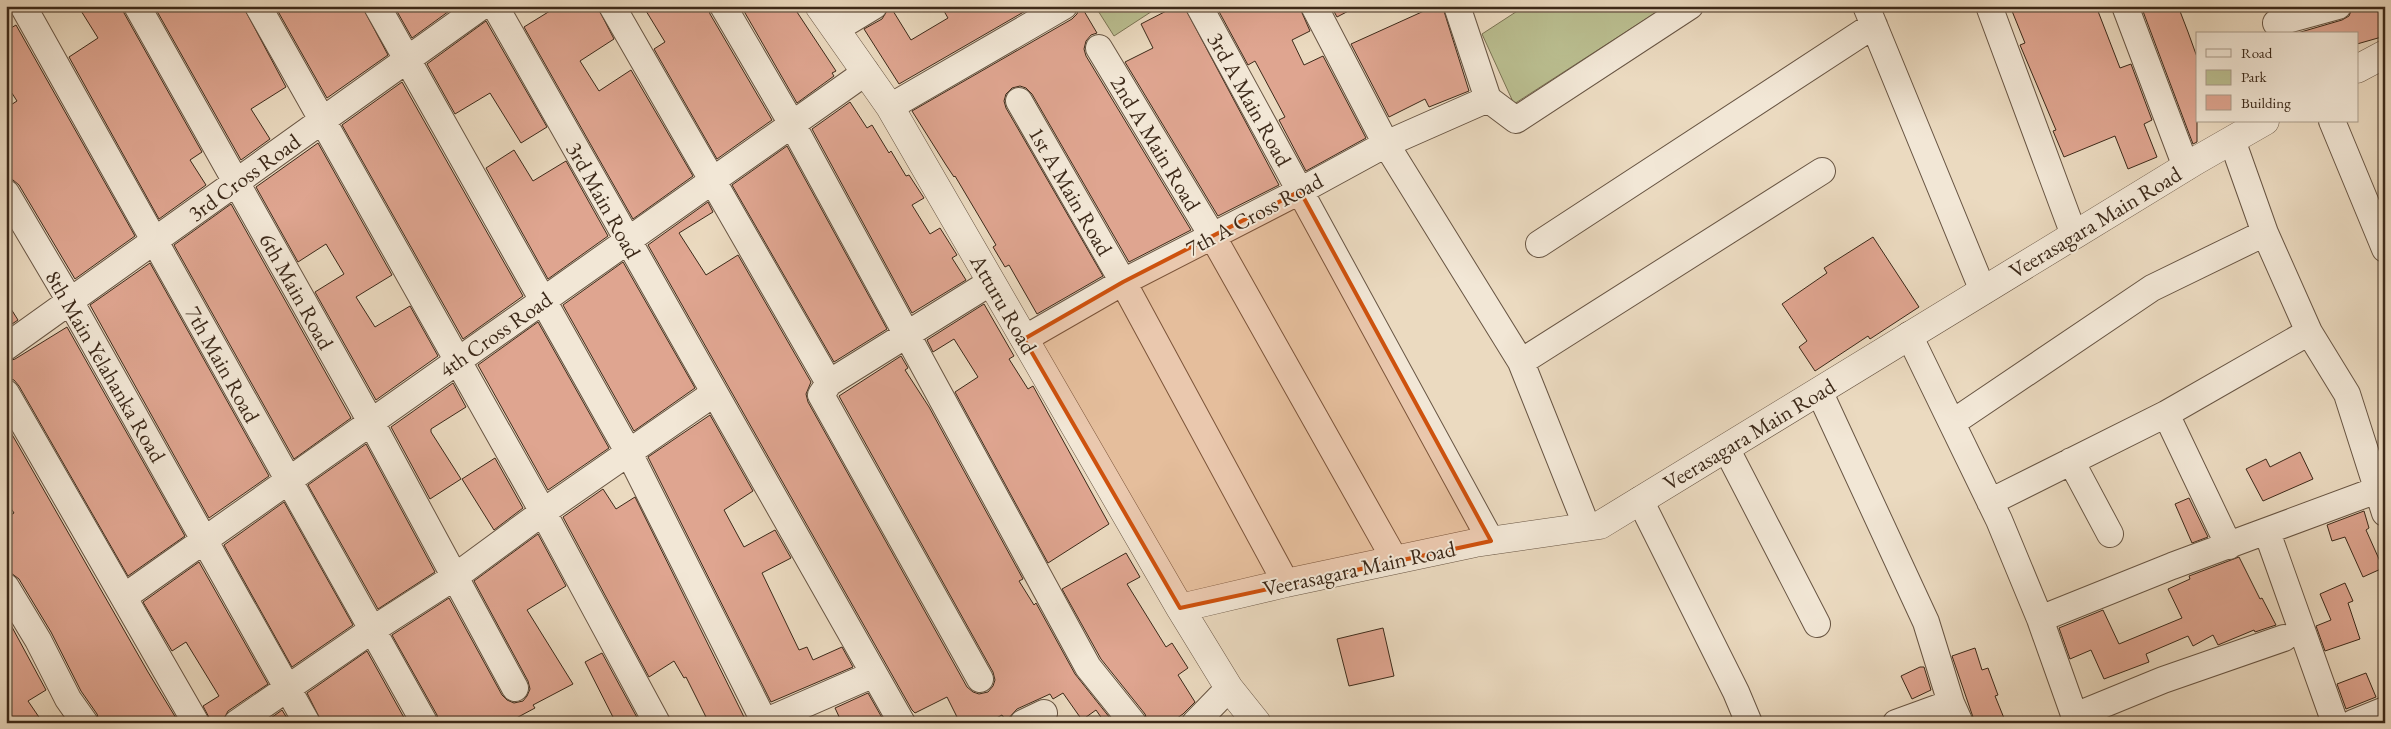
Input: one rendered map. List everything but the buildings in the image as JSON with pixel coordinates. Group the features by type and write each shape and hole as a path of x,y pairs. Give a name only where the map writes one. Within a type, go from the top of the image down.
{"street":[{"path":"6,10 12,6"},
{"name":"7th Main Road","path":"23,6 424,722"},
{"name":"6th Main Road","path":"138,6 371,422 515,688"},
{"path":"258,6 543,512 657,723"},
{"path":"377,6 629,453 764,722 874,674"},
{"name":"3rd Cross Road","path":"6,347 482,6"},
{"name":"3rd Main Road","path":"494,6 713,394 902,723"},
{"path":"612,6 828,383"},
{"path":"723,6 792,124 1088,667 1133,723"},
{"name":"Atturu Road","path":"819,6 890,107 1180,608 1229,688 1257,723"},
{"path":"836,29 874,6"},
{"path":"890,107 1064,6"},
{"name":"3rd A Main Road","path":"1199,6 1491,541"},
{"path":"1314,6 1386,144 1521,362 1586,527"},
{"path":"1457,6 1488,98 1516,120 1690,6"},
{"path":"1989,6 2074,235"},
{"path":"2125,6 2186,166"},
{"path":"2276,21 2338,6"},
{"path":"1539,244 1870,15 1983,291"},
{"name":"2nd A Main Road","path":"1100,48 1213,237 1395,560"},
{"path":"2358,68 2385,54"},
{"name":"4th Cross Road","path":"124,597 866,72"},
{"name":"7th A Cross Road","path":"1024,338 1123,282 1213,237 1386,144 1488,98"},
{"name":"1st A Main Road","path":"1019,101 1123,282 1286,583"},
{"name":"Veerasagara Main Road","path":"1180,608 1286,583 1491,541 1600,525 2186,166 2263,122"},
{"path":"2332,122 2385,249"},
{"path":"2040,619 2172,566 2267,532 2381,502 2346,394 2309,332 2265,233 2232,140"},
{"path":"1521,362 1822,171"},
{"name":"8th Main Yelahanka Road","path":"6,193 70,301 307,723"},
{"path":"1952,423 2152,288 2265,233"},
{"path":"980,679 821,395 828,383 991,282"},
{"path":"1990,502 2166,414 2309,332"},
{"path":"1909,336 1990,502 2040,619 2076,720 2163,680 2284,638"},
{"path":"1819,391 1926,622 1955,713 1896,723"},
{"path":"6,393 196,723"},
{"path":"237,723 372,630 456,576 543,512 713,394"},
{"path":"2166,414 2228,546"},
{"path":"1726,448 1817,624"},
{"path":"2071,461 2110,534"},
{"path":"1640,500 1736,692 1749,723"},
{"path":"2267,532 2335,723"},
{"path":"6,587 38,640 68,699 85,723"},
{"path":"1195,723 1229,688"},
{"path":"2353,723 2383,715"}],"highlighted area":[{"path":"1300,191 1491,541 1180,608 1024,339 1123,282"}],"green space":[{"path":"1095,6 1160,6 1114,36"},
{"path":"1525,6 1666,6 1514,104 1482,34"}]}
